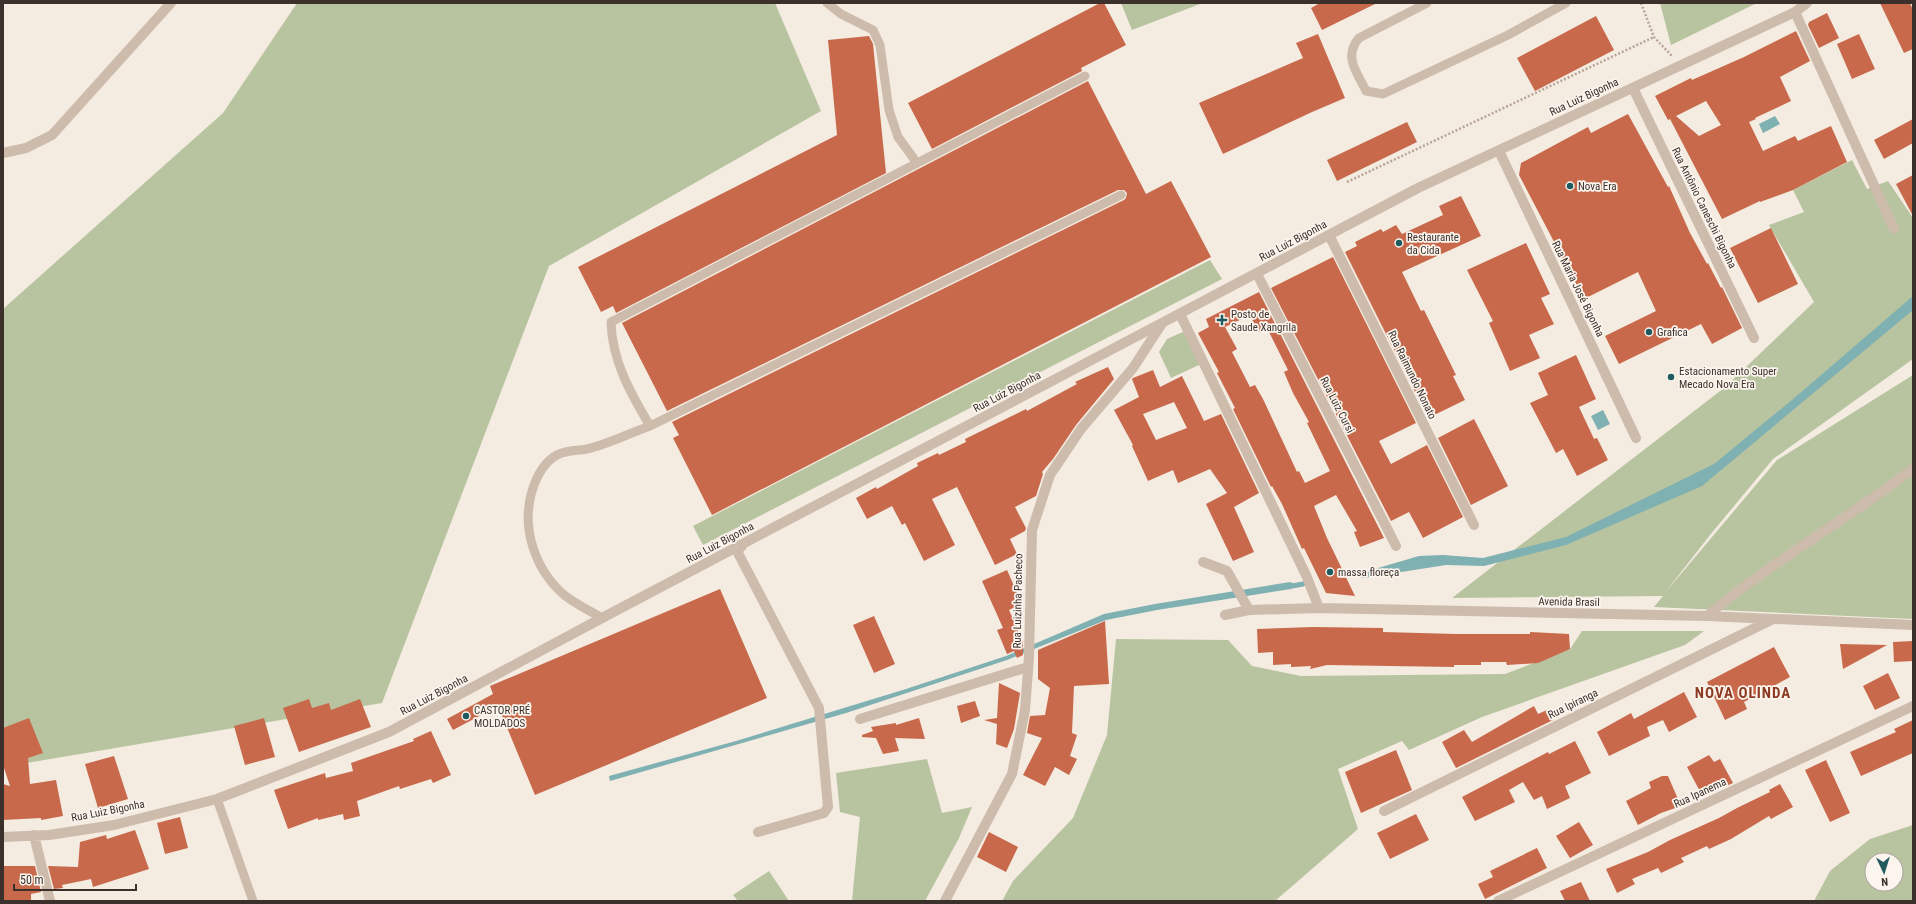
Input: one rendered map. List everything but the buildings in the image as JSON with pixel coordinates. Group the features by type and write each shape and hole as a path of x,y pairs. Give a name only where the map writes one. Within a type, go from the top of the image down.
{"street":[{"path":"3,153 26,148 52,135 171,3"},
{"name":"Rua Luiz Bigonha","path":"3,837 34,835 114,825 217,799 389,732 602,618 742,546 1418,188 1795,12 1807,3"},
{"path":"1795,12 1894,229"},
{"name":"Rua Antônio Caneschi Bigonha","path":"1633,88 1754,338"},
{"name":"Rua Maria José Bigonha","path":"1499,150 1636,438"},
{"name":"Rua Raimundo Nonato","path":"1329,236 1474,525"},
{"name":"Rua Luiz Cursi","path":"1257,274 1396,546"},
{"path":"1180,314 1306,575 1319,608"},
{"name":"Rua Luizinha Pacheco","path":"945,901 1012,774 1025,710 1028,667 1032,530 1050,475 1081,429 1133,368 1161,324"},
{"path":"1707,616 1731,596 1876,497 1913,469"},
{"path":"742,546 737,550 819,708 828,807 824,813 758,832"},
{"path":"1203,562 1227,571 1247,607"},
{"name":"Avenida Brasil","path":"1225,615 1247,607 1319,608 1707,616 1913,625"},
{"name":"Rua Ipiranga","path":"1384,811 1773,619"},
{"path":"860,719 1028,667"},
{"name":"Rua Ipanema","path":"1498,901 1913,706"},
{"path":"34,835 50,901"}],"lane":[{"path":"827,3 841,14 873,30 880,45 889,110 898,137 917,163"},
{"path":"1427,3 1359,38 1352,47 1351,61 1366,91 1383,94 1390,91 1508,35 1566,3"},
{"path":"650,426 633,397 622,372 614,350 611,322 1085,76"},
{"path":"602,618 564,594 537,559 529,531 528,510 530,495 539,473 557,455 587,449 650,426 1121,195"},
{"path":"217,799 253,901"}],"path":[{"path":"1641,3 1654,37 1681,65"},
{"path":"1347,182 1654,37"}],"green space":[{"path":"297,3 775,3 821,111 549,266 382,703 3,767 3,309 223,113"},
{"path":"1121,3 1200,3 1200,4 1132,30"},
{"path":"1660,3 1757,3 1671,45"},
{"path":"1852,160 1867,189 1888,181 1913,218 1913,359 1773,459 1710,535 1664,594 1777,460 1913,375 1913,619 1654,607 1663,596 1452,598 1724,388 1814,302 1769,225 1804,212 1793,190"},
{"path":"1210,260 1222,279 703,545 693,526"},
{"path":"1185,331 1201,364 1171,378 1159,352 1167,339"},
{"path":"1582,631 1704,631 1685,645 1482,717 1409,750 1402,741 1338,769 1358,829 1275,901 1002,901 1013,881 1073,818 1107,735 1116,639 1228,640 1252,666 1301,676 1505,674 1570,649"},
{"path":"927,759 942,813 972,807 959,838 925,901 852,901 860,817 840,812 836,773"},
{"path":"1913,825 1913,901 1814,901 1830,871 1870,839"},
{"path":"769,871 789,901 738,901 733,895"}],"water":[{"path":"1775,116 1780,124 1763,133 1759,124"},
{"path":"1913,296 1913,310 1702,486 1566,545 1484,566 1446,565 1363,578 1357,576 1361,573 1419,556 1443,555 1483,558 1566,537 1714,464 1792,400"},
{"path":"1603,410 1610,424 1598,430 1591,416"},
{"path":"1290,582 1297,585 1291,589 1157,610 1106,620 1007,660 846,713 610,781 609,776 736,741 906,689 1006,656 1104,614 1155,604"}],"waterway":[{"path":"1292,586 1303,584"}],"place":[{"name":"Nova Era","path":"1570,186"},
{"name":"Restaurante da Cida","path":"1399,243"},
{"name":"Posto de Saude Xangrila","path":"1222,320"},
{"name":"Grafica","path":"1649,332"},
{"name":"Estacionamento Super Mecado Nova Era","path":"1671,377"},
{"name":"massa floreça","path":"1330,572"},
{"name":"CASTOR PRÉ MOLDADOS","path":"466,716"}],"district":[{"name":"NOVA OLINDA","path":"1743,693"}]}
